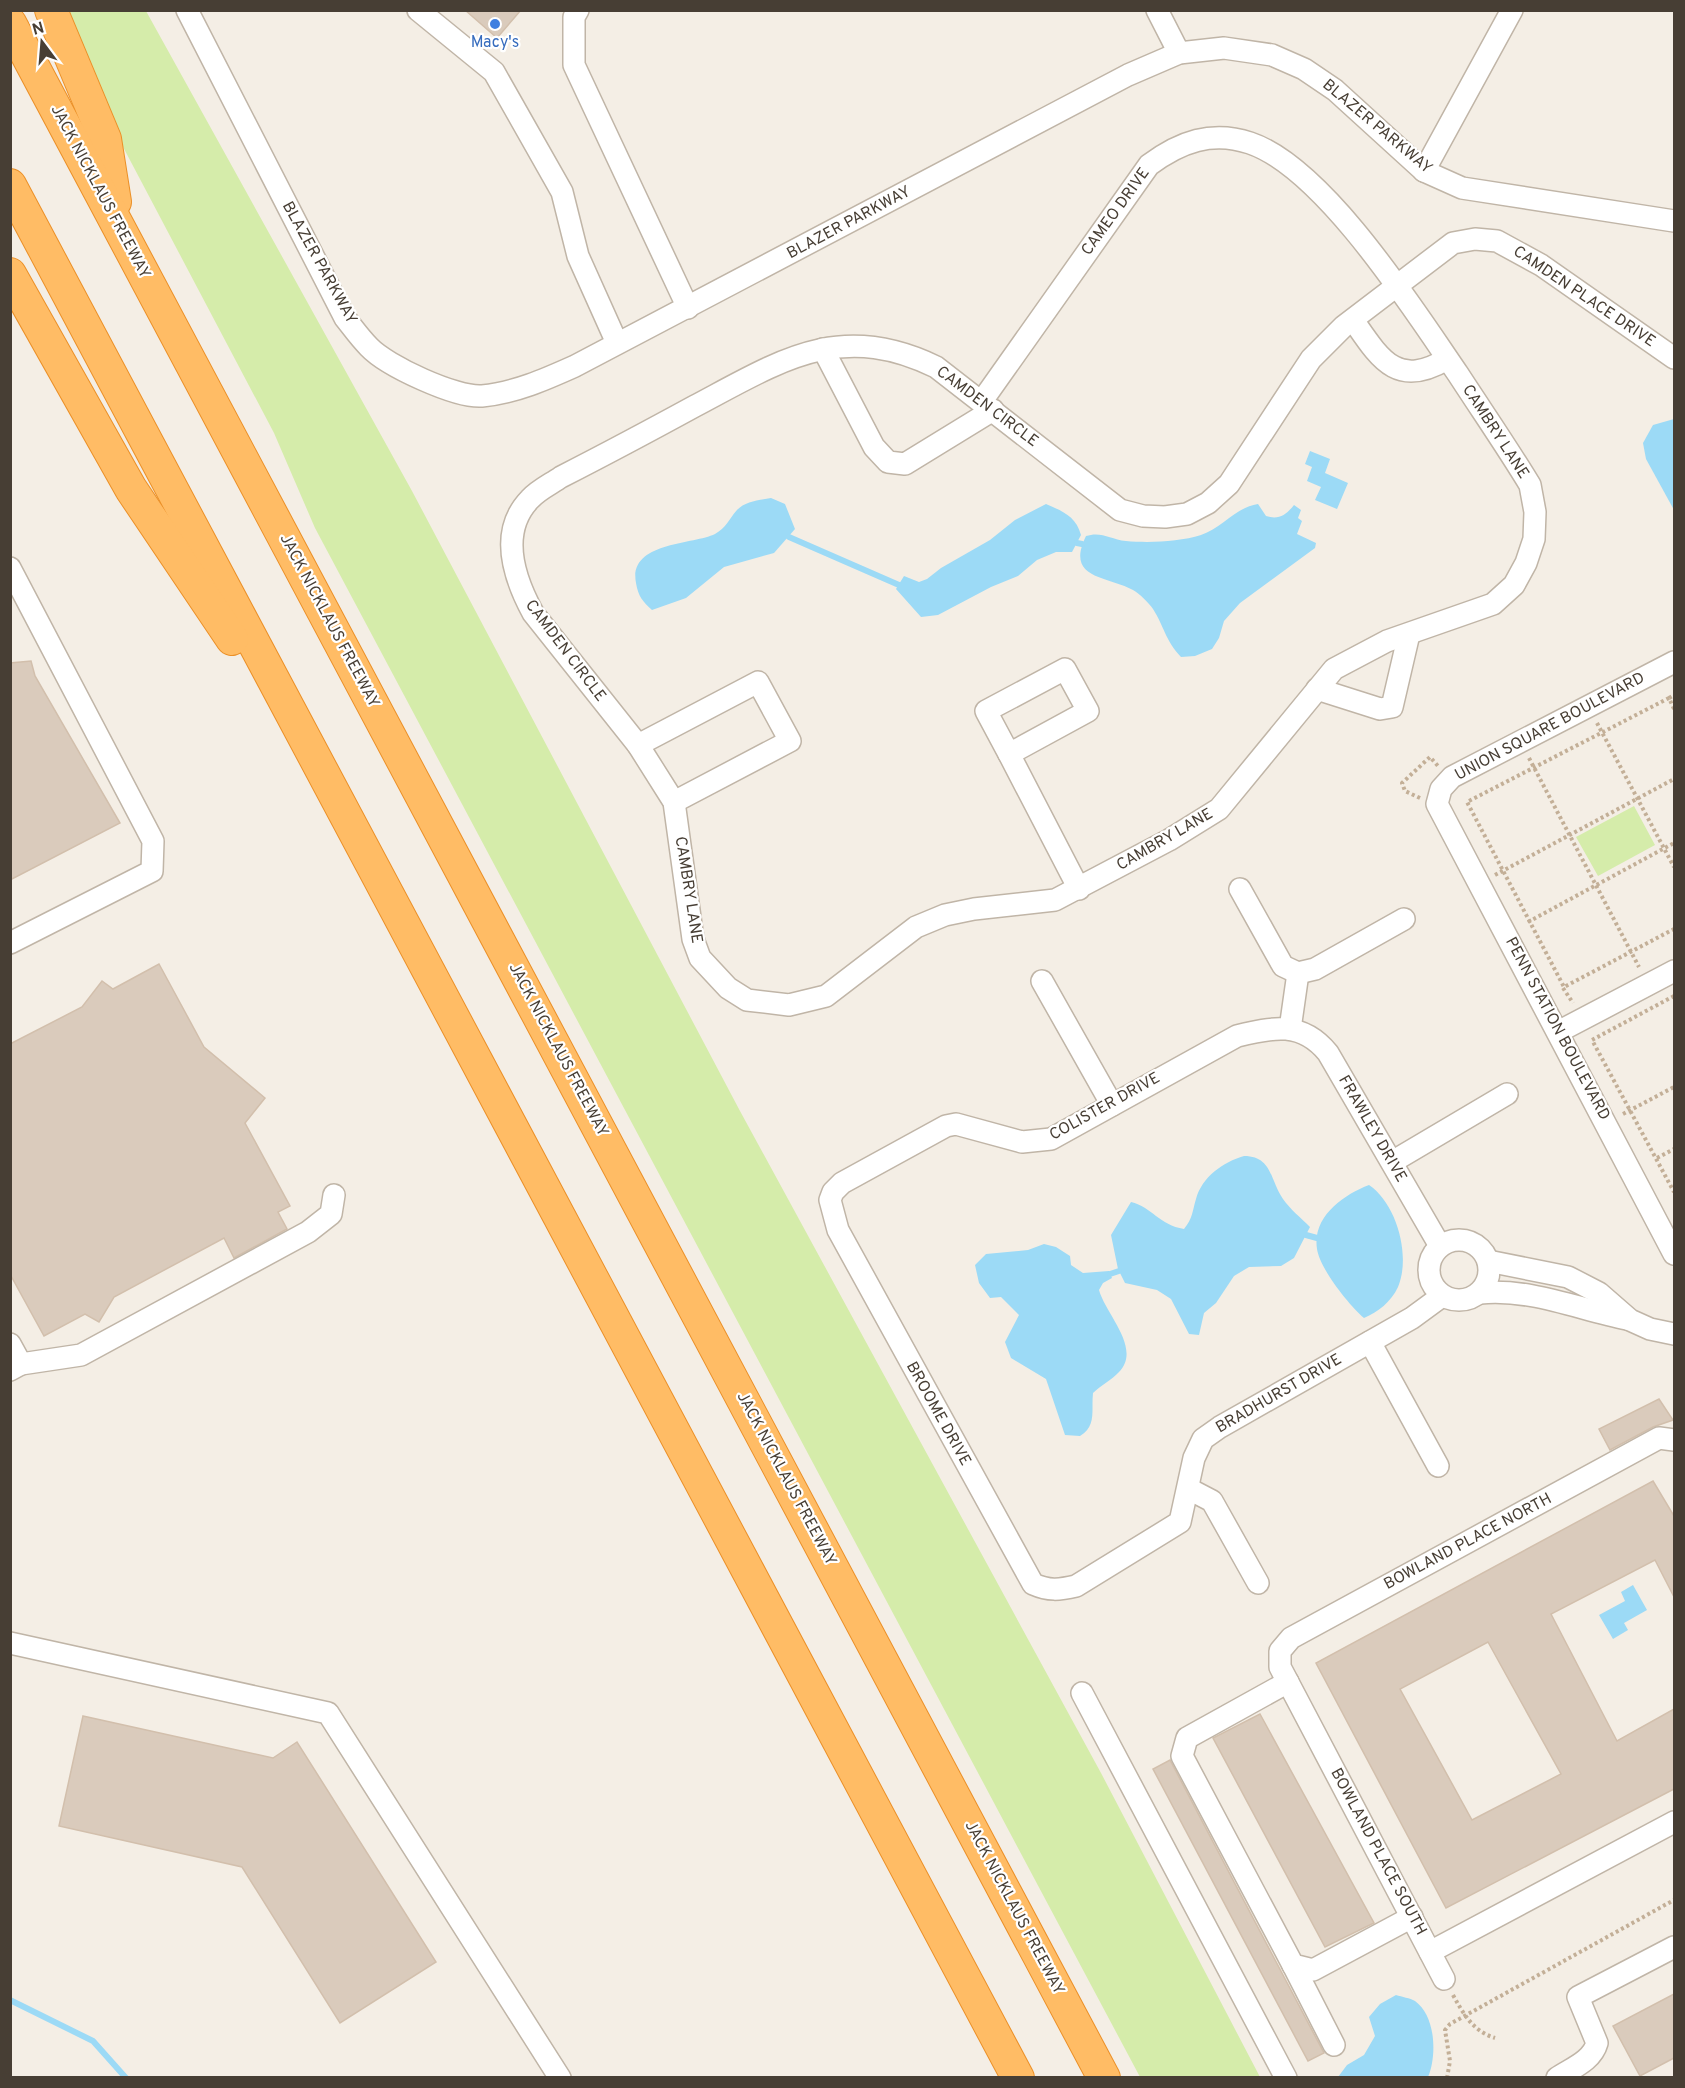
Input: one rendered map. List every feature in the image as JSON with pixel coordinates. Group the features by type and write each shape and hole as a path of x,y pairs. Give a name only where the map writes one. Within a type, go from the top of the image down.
{"highway":[{"path":"51,10 105,139 119,226"},
{"name":"JACK NICKLAUS FREEWAY","path":"10,23 1104,2078"},
{"path":"10,185 1018,2078"},
{"path":"10,274 131,489 328,783"}],"street":[{"name":"BLAZER PARKWAY","path":"187,10 345,318 370,348 407,373 445,388 481,396 533,384 575,366 1128,75 1179,53 1224,48 1272,55 1304,69 1349,102 1424,171 1462,188 1674,221"},
{"path":"418,10 494,72 562,192 578,256 617,343"},
{"path":"578,10 574,17 574,65 688,308"},
{"path":"1157,10 1179,53"},
{"path":"1424,171 1512,10"},
{"name":"CAMEO DRIVE","path":"987,405 1149,165 1172,148 1197,139 1226,137 1251,143 1280,159 1321,193 1399,286"},
{"name":"CAMDEN PLACE DRIVE","path":"1399,286 1453,243 1475,239 1497,241 1541,266 1674,358"},
{"name":"CAMDEN CIRCLE","path":"638,745 533,613 520,589 512,561 515,527 521,512 531,498 561,477 793,356 823,349 860,345 887,348 912,355 936,367 1120,510 1143,516 1165,517 1187,513 1209,503 1229,484 1311,359 1353,320 1399,286"},
{"name":"CAMBRY LANE","path":"638,745 674,802 700,958 728,988 747,1000 789,1005 826,996 916,927 945,915 974,909 1055,900 1169,840 1219,809 1334,669 1387,641 1493,604 1514,585 1526,563 1534,539 1535,512 1530,485 1399,286"},
{"path":"1353,320 1378,357 1404,372 1431,369 1447,359"},
{"path":"823,349 874,447 888,462 905,465 987,405"},
{"path":"10,568 153,841 152,871 10,943"},
{"path":"1317,689 1380,709 1392,706 1409,634"},
{"name":"UNION SQUARE BOULEVARD","path":"1428,801 1452,777 1674,662"},
{"path":"1009,754 1089,711 1065,669 987,711 1009,754 1079,889"},
{"path":"638,745 759,682 790,741 674,802"},
{"name":"PENN STATION BOULEVARD","path":"1428,801 1506,933 1674,1254"},
{"path":"1240,889 1283,966 1298,973 1315,969 1404,919"},
{"path":"1558,1032 1674,971"},
{"path":"1290,1029 1298,973"},
{"path":"1042,981 1112,1105"},
{"name":"COLISTER DRIVE","path":"830,1200 833,1192 842,1183 946,1126 956,1124 1022,1143 1036,1143 1051,1139 1238,1036 1260,1030 1290,1029"},
{"name":"FRAWLEY DRIVE","path":"1290,1029 1311,1035 1328,1053 1440,1246"},
{"path":"1392,1162 1507,1094"},
{"path":"10,1344 16,1367 81,1355 308,1232 331,1214 334,1195"},
{"name":"BROOME DRIVE","path":"830,1200 838,1230 1033,1584 1051,1590 1076,1586"},
{"path":"1479,1293 1486,1284 1490,1272 1484,1252 1468,1241 1448,1241 1440,1246 1431,1257 1428,1271 1432,1285 1442,1296 1461,1301 1479,1293 1497,1291 1536,1295 1674,1334"},
{"path":"1488,1261 1568,1277 1599,1293 1630,1320"},
{"name":"BRADHURST DRIVE","path":"1076,1586 1180,1522 1194,1458 1203,1439 1220,1427 1412,1318 1442,1296"},
{"path":"1370,1342 1438,1466"},
{"name":"BOWLAND PLACE NORTH","path":"1284,1674 1280,1651 1291,1638 1659,1438 1674,1440"},
{"path":"1189,1489 1212,1501 1258,1583"},
{"path":"10,1643 328,1713 560,2078"},
{"path":"1284,1674 1187,1738 1182,1756 1334,2045"},
{"name":"BOWLAND PLACE SOUTH","path":"1284,1674 1430,1952 1674,1822"},
{"path":"1082,1693 1286,2078"},
{"path":"1293,1965 1313,1970 1412,1917"},
{"path":"1557,2078 1587,2060 1595,2051 1598,2043 1578,1997 1674,1947"},
{"path":"1430,1952 1444,1979"}],"path":[{"path":"1674,695 1467,802 1564,987 1674,929"},
{"path":"1669,698 1674,709"},
{"path":"1587,707 1674,867"},
{"path":"1521,742 1648,985"},
{"path":"1428,801 1405,791 1402,783 1430,757 1434,758 1442,773 1452,777"},
{"path":"1478,884 1674,779"},
{"path":"1506,933 1674,843"},
{"path":"1674,996 1592,1040 1674,1192"},
{"path":"1606,1122 1674,1087"},
{"path":"1656,1158 1674,1149"},
{"path":"1447,2078 1450,2061 1445,2030 1464,2016 1674,1900"},
{"path":"1444,1979 1464,2016 1480,2033 1495,2038"}],"green space":[{"path":"64,11 146,11 412,491 740,1111 1101,1773 1260,2077 1140,2077 315,528 274,433 122,145"},
{"path":"1634,806 1655,845 1598,876 1576,837"}],"water":[{"path":"1674,419 1674,510 1646,459 1643,443 1653,425"},
{"path":"1310,451 1330,459 1325,473 1348,483 1337,509 1315,500 1321,487 1307,481 1312,467 1305,464"},
{"path":"771,498 785,504 795,529 774,553 724,567 686,598 652,610 644,601 638,592 636,570 651,552 715,534 725,526 740,507 753,501"},
{"path":"1046,504 1068,515 1079,528 1081,535 1072,552 1056,552 1037,560 1018,576 991,587 938,615 921,617 896,589 904,576 919,582 927,579 941,568 990,540 1015,520"},
{"path":"1258,504 1266,516 1271,517 1282,516 1294,505 1301,510 1298,518 1302,521 1297,534 1316,543 1315,548 1240,603 1224,621 1219,638 1212,649 1195,656 1181,657 1171,645 1153,609 1138,593 1092,574 1081,561 1081,550 1086,536 1101,535 1135,542 1183,539 1209,532 1243,509"},
{"path":"1244,1156 1260,1160 1265,1165 1283,1199 1310,1227 1294,1258 1281,1266 1249,1267 1234,1276 1216,1303 1204,1313 1199,1335 1189,1334 1171,1299 1157,1290 1125,1283 1118,1269 1111,1235 1131,1202 1145,1208 1168,1224 1184,1229 1191,1218 1199,1191 1208,1177 1221,1166"},
{"path":"1369,1185 1379,1194 1394,1217 1402,1246 1403,1261 1402,1274 1392,1297 1384,1306 1364,1318 1343,1296 1329,1276 1319,1257 1317,1237 1324,1217 1331,1209 1349,1195"},
{"path":"1044,1244 1056,1247 1070,1256 1071,1265 1083,1273 1109,1271 1112,1278 1103,1283 1099,1290 1125,1342 1127,1353 1125,1363 1116,1375 1093,1393 1091,1422 1080,1436 1065,1435 1046,1379 1011,1358 1005,1342 1019,1315 1001,1297 990,1298 979,1283 975,1265 986,1254 1028,1250"},
{"path":"1633,1585 1647,1610 1624,1623 1628,1630 1613,1639 1599,1615 1625,1601 1621,1592"},
{"path":"1396,1995 1415,2001 1422,2008 1431,2026 1433,2058 1428,2077 1338,2077 1347,2065 1364,2055 1375,2036 1369,2017 1380,2004"}],"building":[{"name":"Macy's","path":"465,10 521,10 497,38"},
{"path":"31,661 35,676 120,823 10,880 10,663"},
{"path":"159,964 204,1047 265,1098 245,1123 290,1206 278,1212 287,1229 234,1258 224,1238 114,1297 99,1322 85,1314 44,1336 10,1274 10,1044 82,1007 102,981 113,989"},
{"path":"1659,1399 1673,1420 1653,1427 1610,1450 1599,1429"},
{"path":"1653,1481 1674,1516 1674,1597 1655,1560 1551,1614 1617,1741 1674,1709 1674,1789 1446,1908 1316,1663","holes":["1488,1642 1561,1774 1472,1820 1400,1689"]},
{"path":"1260,1714 1374,1923 1325,1947 1213,1738"},
{"path":"83,1716 273,1758 297,1742 436,1962 340,2023 242,1867 59,1826"},
{"path":"1170,1760 1324,2053 1308,2061 1153,1769"},
{"path":"1674,1994 1674,2058 1640,2076 1613,2026"}],"waterway":[{"path":"789,537 899,585"},
{"path":"1077,543 1082,544"},
{"path":"1306,1235 1317,1238"},
{"path":"1110,1274 1119,1271"},
{"path":"10,2000 93,2041 126,2078"}],"place":[{"name":"Macy's","path":"495,24"}]}
